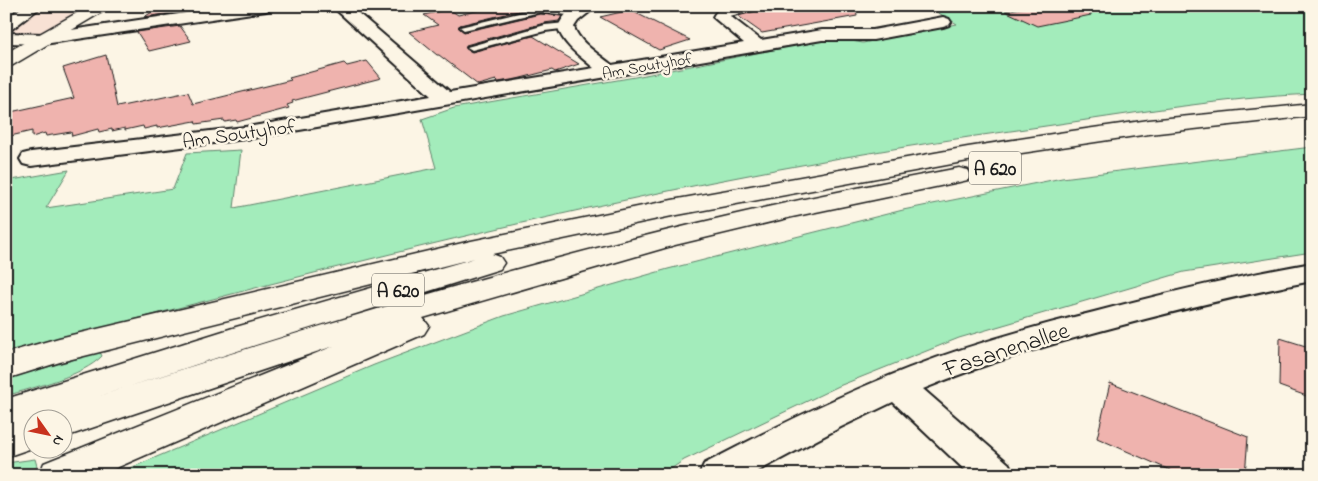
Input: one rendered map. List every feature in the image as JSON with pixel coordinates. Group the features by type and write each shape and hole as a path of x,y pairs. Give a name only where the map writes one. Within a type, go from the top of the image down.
{"main road":[{"path":"6,61 101,6"},
{"name":"A 620","path":"6,413 150,365 485,265 624,228 795,187 968,154 1072,138 1150,127 1312,110"},
{"name":"A 620","path":"72,420 351,328 506,282 682,235 808,205 988,169 1095,151 1312,125"},
{"path":"6,366 88,343 471,250 672,208 795,187"},
{"path":"58,475 437,316 583,265 682,235"},
{"path":"6,442 22,436"}],"street":[{"path":"6,26 34,6"},
{"path":"6,38 44,39 266,6"},
{"path":"340,6 447,100"},
{"path":"751,6 726,11 721,17 758,46"},
{"path":"577,16 567,32 573,40 609,72"},
{"name":"Am Soutyhof","path":"31,159 253,132 822,35 873,35 943,22"},
{"path":"69,24 125,23 140,25"},
{"name":"Fasanenallee","path":"717,475 788,437 897,386 982,355 1060,331 1186,297 1312,272"},
{"path":"897,386 996,475"}],"lane":[{"path":"464,27 540,10 577,16"},
{"path":"472,48 545,28 577,16"}],"shaded area":[{"path":"39,6 88,6 33,37 6,35 6,28"}],"green space":[{"path":"927,6 1312,6 1312,94 1243,99 1141,112 908,146 778,169 648,195 390,254 6,354 6,181 69,170 46,208 173,189 187,153 241,150 234,208 436,168 422,119 454,108 635,77 833,38 863,43 957,24"},
{"path":"1312,147 1312,252 1184,272 959,338 839,386 684,460 662,475 114,475 374,365 504,316 668,269 903,210 1062,178"},
{"path":"100,352 102,356 94,363 71,375 6,396 6,379"},
{"path":"35,459 37,466 30,475 6,475 6,463"}],"building":[{"path":"162,6 167,6 172,13 144,17"},
{"path":"498,6 539,6 458,27 464,32 540,14 562,16 559,21 544,23 466,45 466,49 472,52 533,36 579,64 555,72 552,70 517,79 498,82 496,80 478,85 409,32 438,25 424,15 449,9 458,15"},
{"path":"761,6 856,6 857,16 762,33 738,16 756,11"},
{"path":"1034,6 1090,6 1091,15 1037,26 1005,11"},
{"path":"630,10 690,40 659,50 600,17"},
{"path":"180,26 191,41 149,51 137,32"},
{"path":"106,55 117,107 188,92 193,104 291,80 289,78 344,63 347,66 367,61 381,78 292,101 293,103 287,105 289,108 237,122 236,120 225,122 224,120 196,124 195,121 157,128 157,126 144,129 143,126 125,130 125,128 99,132 98,129 72,136 71,132 46,136 45,133 32,137 32,131 6,137 6,113 74,98 63,68"},
{"path":"1280,338 1312,348 1312,398 1279,386"},
{"path":"1110,383 1248,437 1245,475 1181,475 1097,438"}]}
